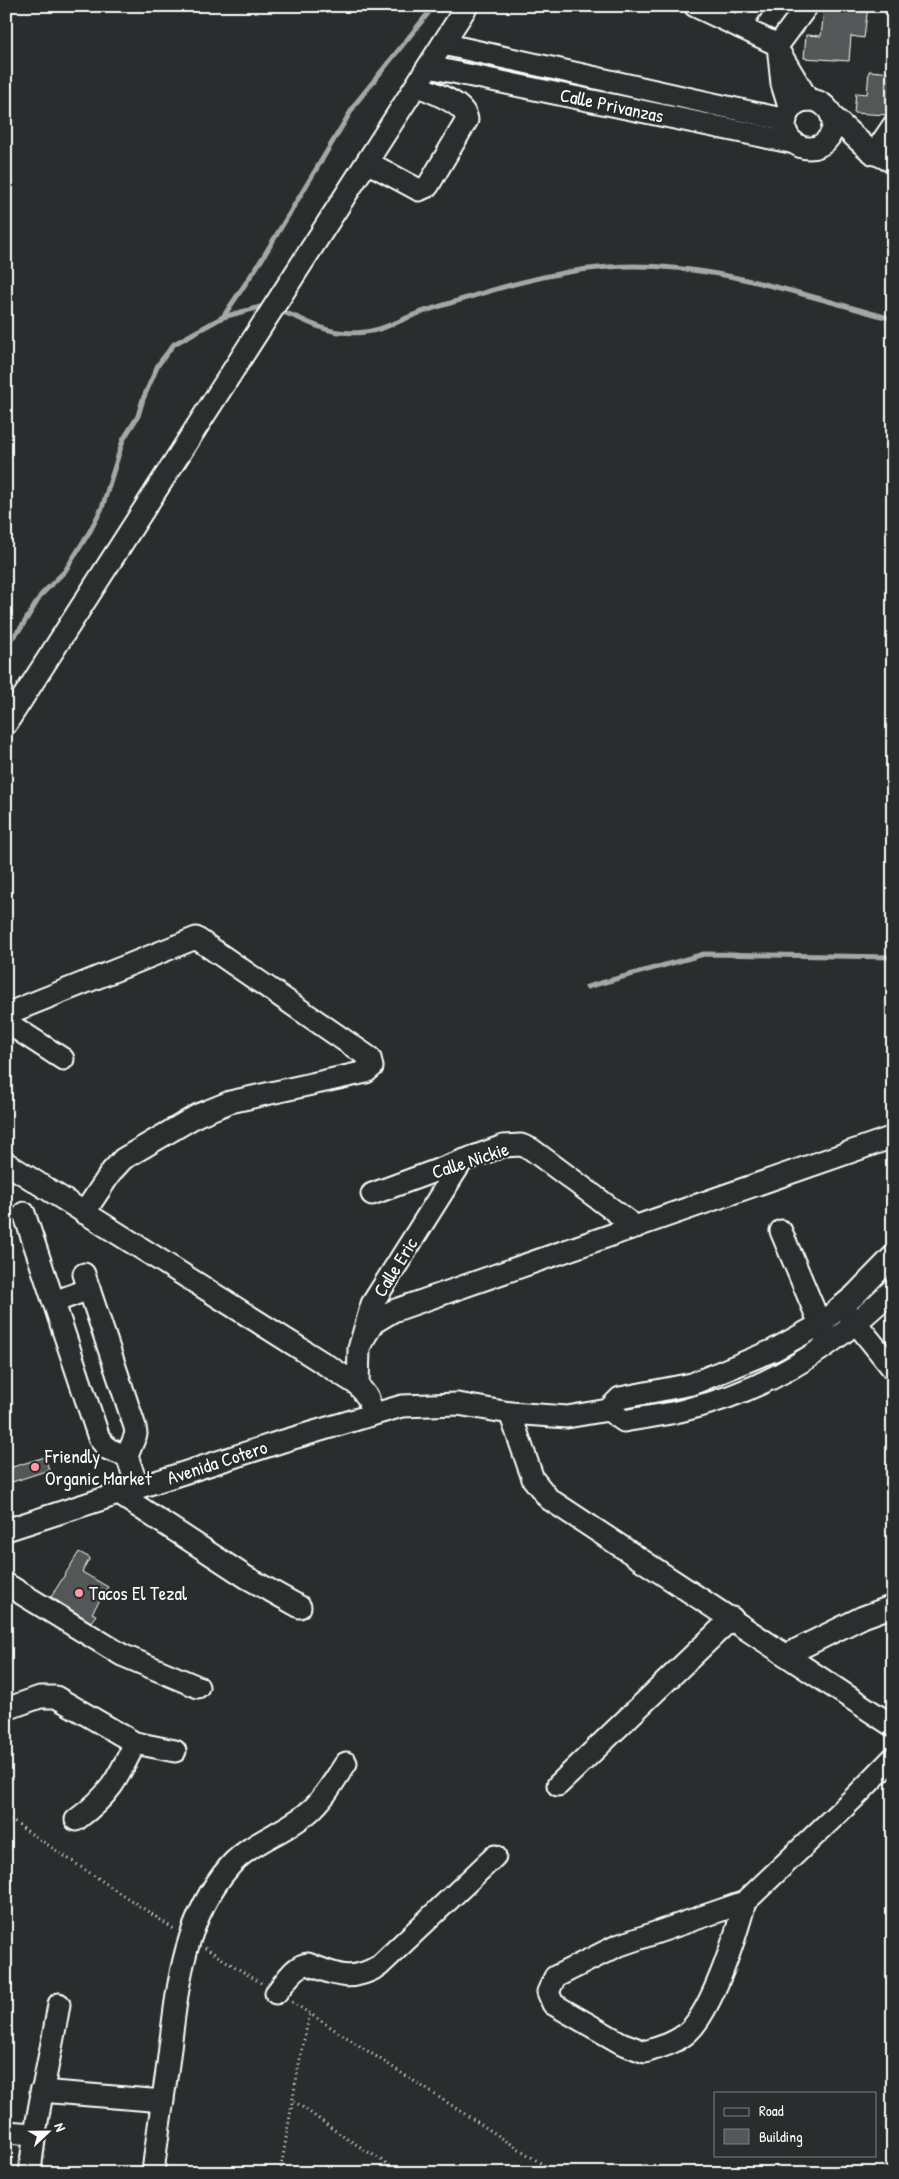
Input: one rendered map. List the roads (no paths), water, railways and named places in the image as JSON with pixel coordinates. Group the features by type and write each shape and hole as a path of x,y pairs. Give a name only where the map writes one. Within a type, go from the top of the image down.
{"street":[{"path":"6,724 467,6"},
{"path":"695,6 740,27 778,49"},
{"path":"740,27 753,6"},
{"path":"807,6 778,49 782,84 794,110 786,129 795,143 811,148 826,141 884,158"},
{"name":"Calle Privanzas","path":"443,44 794,110"},
{"path":"367,162 419,190 428,186 467,120 466,112 423,76"},
{"name":"Calle Privanzas","path":"423,76 795,143"},
{"path":"794,110 822,105 832,116 884,158"},
{"path":"826,141 833,125 832,116"},
{"path":"884,158 893,126"},
{"path":"6,1014 196,938 338,1035 372,1062 372,1067 366,1072 238,1100 198,1115 123,1159 112,1171 84,1213"},
{"path":"6,1022 63,1059"},
{"path":"361,1343 373,1324 389,1312 636,1228 893,1137"},
{"name":"Calle Nickie","path":"372,1194 510,1144 531,1149 636,1228"},
{"name":"Calle Eric","path":"358,1385 361,1343 378,1292 462,1161"},
{"path":"6,1163 358,1385 368,1398 372,1414"},
{"path":"24,1213 99,1438 108,1450 127,1456"},
{"path":"781,1231 829,1345"},
{"path":"893,1256 843,1306 819,1325 774,1350 692,1384 620,1398 608,1410 624,1421 689,1409 744,1390 789,1370 829,1345 857,1324 893,1289"},
{"path":"54,1302 87,1282 136,1427 136,1434 127,1456 128,1491 246,1577 300,1607"},
{"path":"843,1306 893,1369"},
{"name":"Avenida Cotero","path":"6,1530 402,1406 429,1403 476,1406 510,1413 567,1417 608,1410"},
{"path":"510,1413 533,1479 544,1494 893,1726"},
{"path":"6,1584 122,1655 198,1687"},
{"path":"786,1655 862,1617 893,1606"},
{"path":"558,1785 732,1618"},
{"path":"6,1709 40,1697 56,1697 135,1743 175,1751"},
{"path":"76,1820 105,1796 114,1784 135,1743"},
{"path":"745,1902 733,1943 702,2016 689,2031 674,2042 645,2052 621,2043 553,2004 548,1992 555,1977 581,1962 617,1946 745,1902 857,1796 893,1758"},
{"path":"153,2173 179,1982 188,1938 202,1907 230,1865 248,1851 309,1812 319,1802 346,1763"},
{"path":"276,1993 297,1968 302,1965 308,1964 341,1976 352,1977 366,1974 379,1966 495,1856"},
{"path":"30,2173 33,2134 41,2091 49,2063 59,2004"},
{"path":"41,2091 163,2101"},
{"path":"6,2132 33,2134"}],"waterway":[{"path":"223,317 262,259 356,103 434,6"},
{"path":"278,311 328,330 359,333 380,329 470,297 538,278 608,267 644,266 680,268 752,281 893,319"},
{"path":"6,650 10,640 21,628 41,595 65,571 90,531 102,508 123,440 138,416 143,399 158,365 174,344 223,317 260,307 268,309"},
{"path":"587,987 704,954 893,957"}],"place":[{"name":"Friendly Organic Market","path":"35,1467"},
{"name":"Tacos El Tezal","path":"79,1593"}]}
